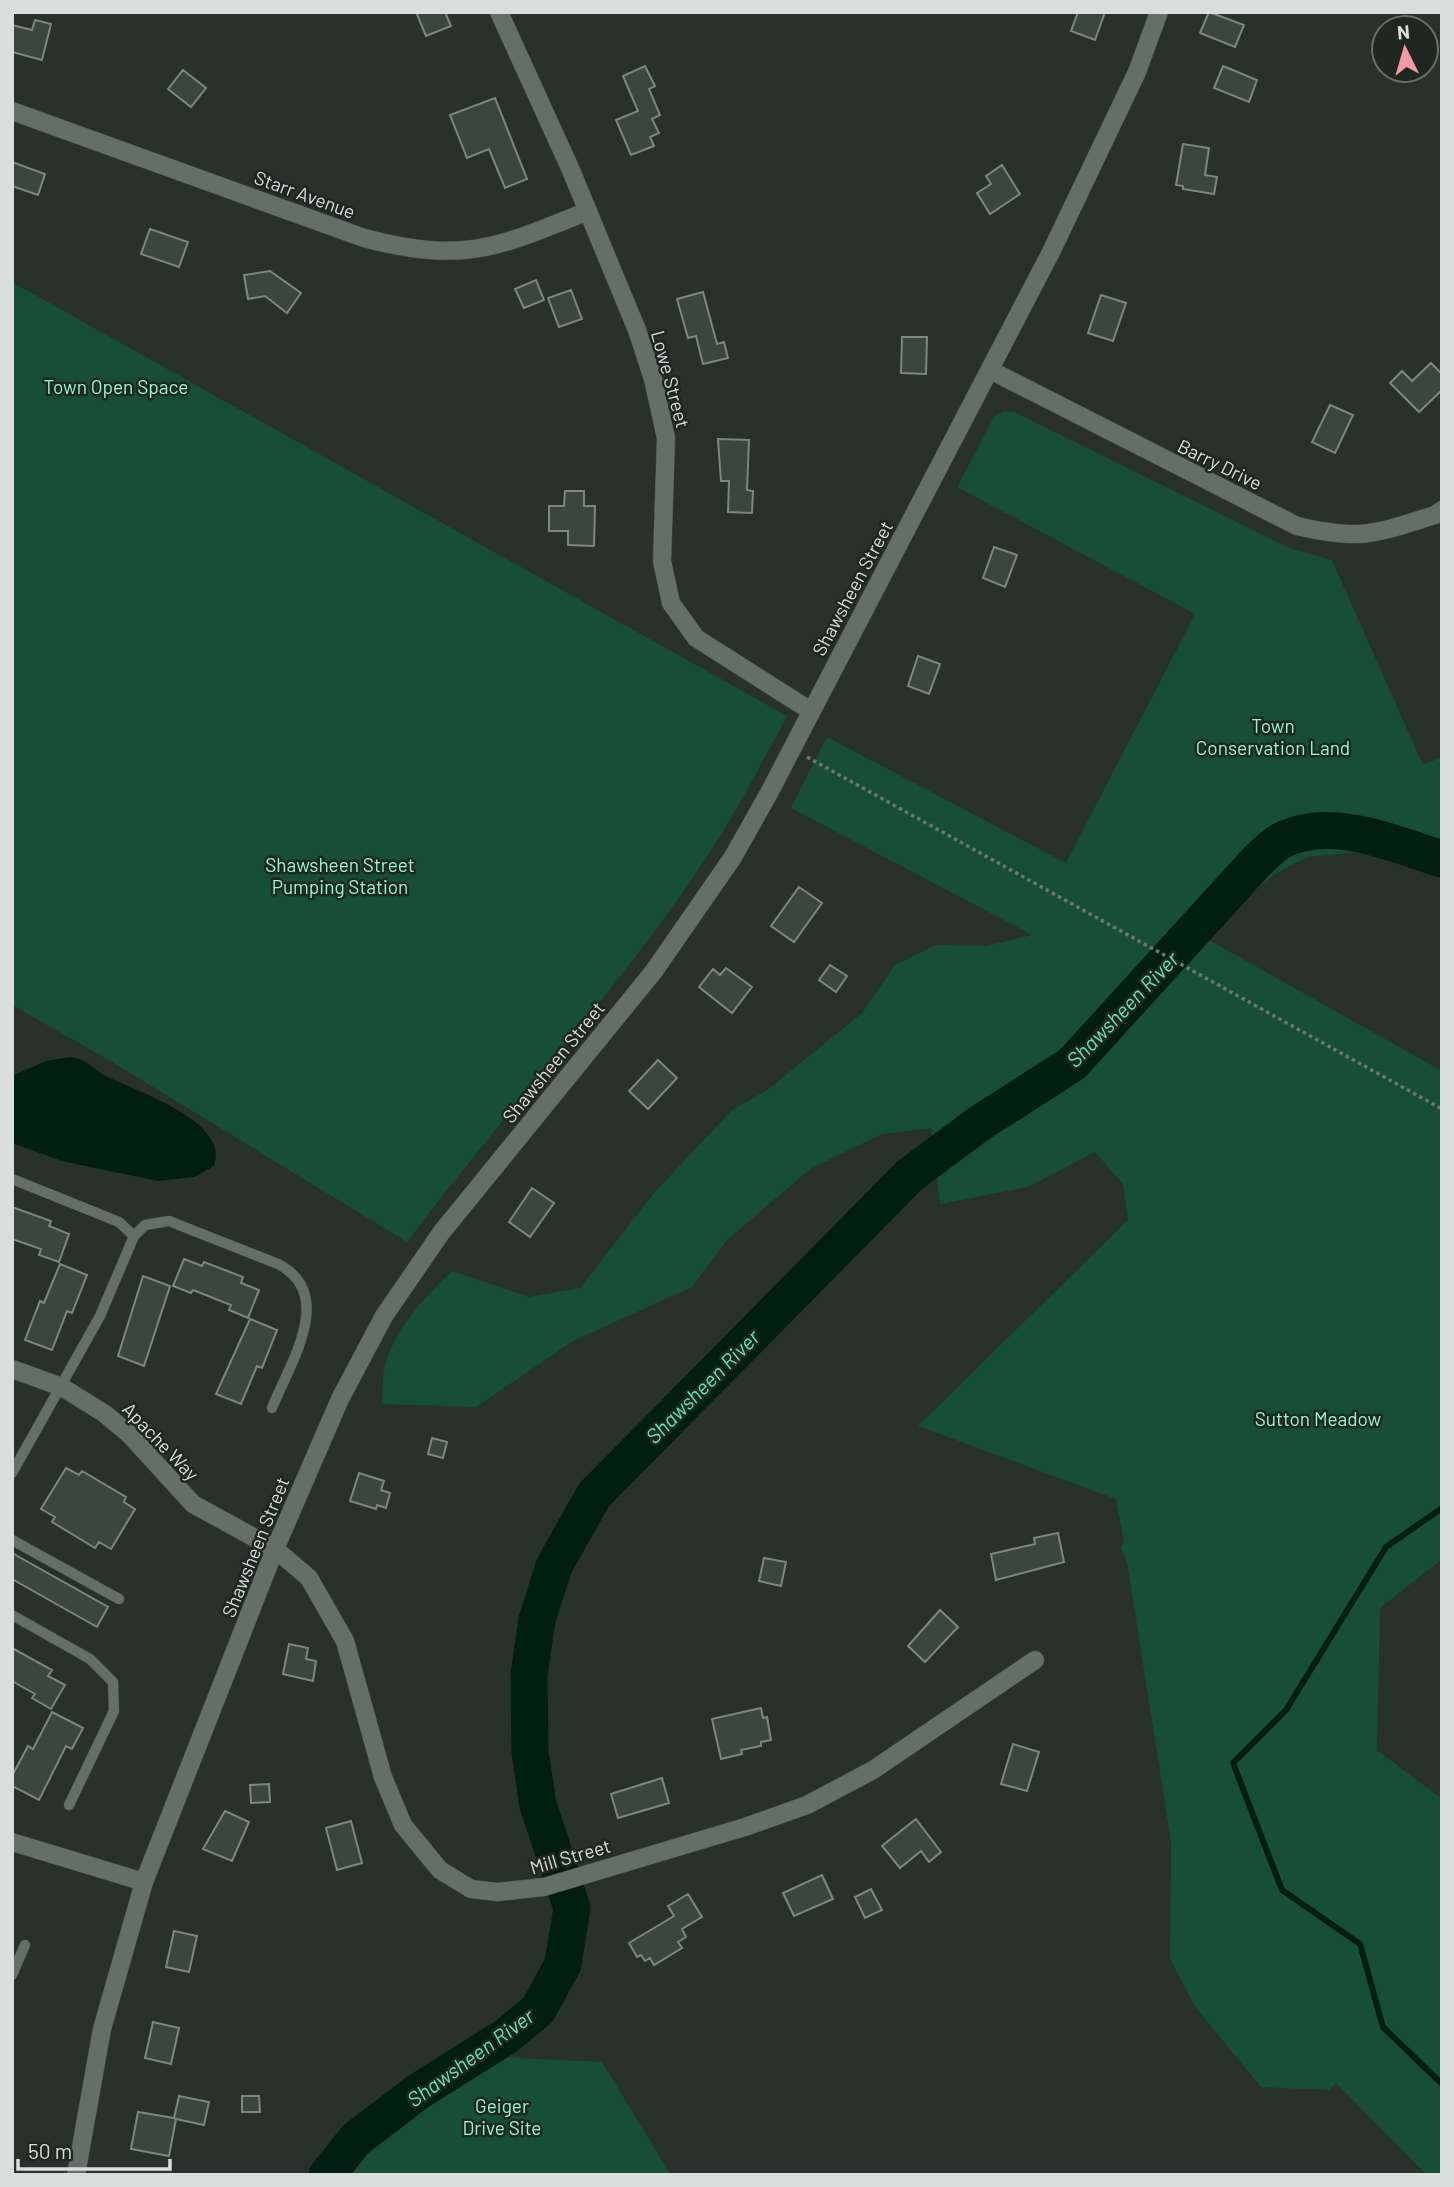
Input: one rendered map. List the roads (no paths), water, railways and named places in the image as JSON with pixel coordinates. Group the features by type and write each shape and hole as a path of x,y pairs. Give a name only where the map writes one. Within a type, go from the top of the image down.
{"street":[{"name":"Lowe Street","path":"499,12 588,211 643,346 663,418 666,460 662,561 671,603 696,638 811,711"},
{"name":"Shawsheen Street","path":"76,2175 102,2029 144,1882 275,1549 340,1399 368,1343 400,1290 440,1233 590,1052 690,922 733,857 990,370 1089,175 1152,37 1159,12"},
{"name":"Starr Avenue","path":"12,111 364,238 406,248 437,253 476,250 515,240 588,211"},
{"name":"Barry Drive","path":"990,370 1297,526 1336,535 1375,534 1435,515 1442,510"},
{"name":"Apache Way","path":"12,1370 62,1387 129,1434 193,1504 275,1549"},
{"name":"Mill Street","path":"275,1549 317,1589 345,1641 383,1777 403,1825 423,1852 448,1877 471,1889 506,1892 544,1887 745,1827 824,1798 940,1727 1035,1660"},
{"path":"12,1842 77,1859 144,1882"}],"lane":[{"path":"12,1179 119,1222 134,1236"},
{"path":"12,1473 100,1316 134,1236 145,1226 169,1221 278,1264 298,1279 306,1294 307,1319 272,1408"},
{"path":"12,1540 119,1599"},
{"path":"12,1615 90,1659 109,1676 114,1687 114,1711 69,1805"},
{"path":"12,1975 25,1945"}],"waterway":[{"name":"Shawsheen River","path":"327,2175 356,2139 419,2091 505,2037 538,2010 563,1964 572,1908 538,1805 530,1752 529,1675 537,1620 554,1566 594,1495 910,1175 980,1123 1072,1064 1258,860 1276,844 1298,834 1340,831 1361,834 1442,859"},
{"path":"1442,1508 1386,1547 1286,1710 1233,1763 1282,1890 1360,1944 1383,2027 1442,2084"}],"park label":[{"name":"Town Open Space","path":"116,386"},
{"name":"Town Conservation Land","path":"1273,736"},
{"name":"Shawsheen Street Pumping Station","path":"340,875"},
{"name":"Sutton Meadow","path":"1318,1418"},
{"name":"Geiger Drive Site","path":"502,2116"}]}
